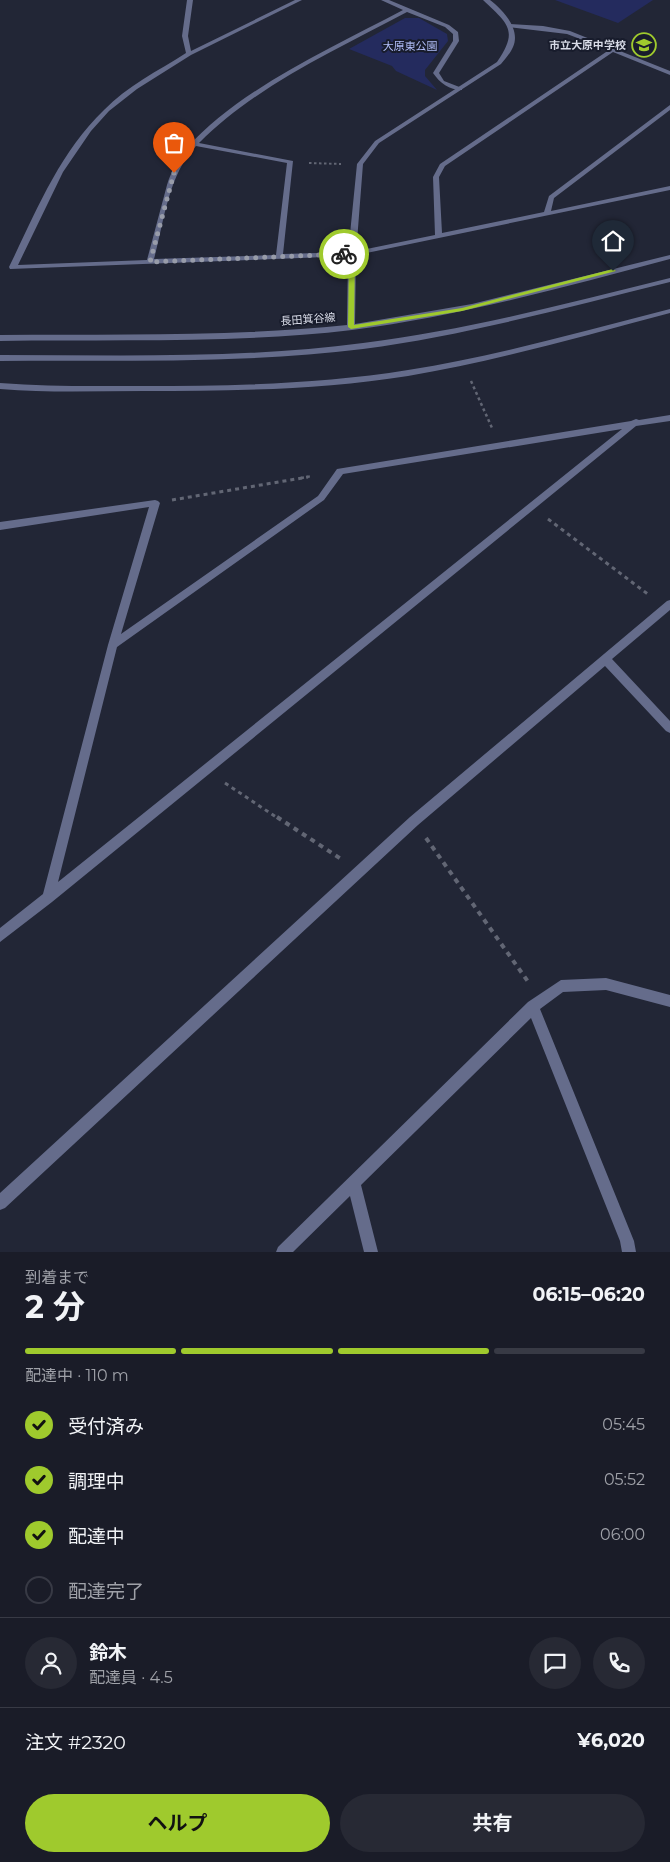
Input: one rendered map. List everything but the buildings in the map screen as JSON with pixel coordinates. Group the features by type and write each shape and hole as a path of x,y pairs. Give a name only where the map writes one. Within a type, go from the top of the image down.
{"street":[{"path":"189,54 185,36 190,0"},
{"path":"299,0 189,54 126,93 93,125 62,166 14,267 352,254 670,188"},
{"path":"384,0 448,26 456,33 456,41 436,73 442,82 460,89"},
{"path":"351,327 352,254 360,164 377,142 499,63 511,45 510,26 496,7 486,0"},
{"path":"150,262 174,173 194,144 215,123 260,91 406,10"},
{"path":"510,26 568,32 670,73"},
{"path":"439,235 436,176 442,165 613,50"},
{"path":"547,213 551,197 670,107"},
{"path":"194,144 291,162 279,257"},
{"name":"長田箕谷線","path":"0,338 261,334 351,327 462,310 670,257"},
{"path":"0,358 197,356 361,346 469,328 670,280"},
{"path":"0,386 34,389 290,386 407,374 670,311"},
{"path":"113,645 321,498 340,471 670,418"},
{"path":"0,936 636,422"},
{"path":"0,526 155,503 113,645 48,898"},
{"path":"0,1203 414,821 668,606"},
{"path":"605,659 670,728"},
{"path":"283,1252 533,1007 561,986 606,984 670,1001"},
{"path":"533,1007 627,1241 629,1252"},
{"path":"353,1182 371,1252"}],"path":[{"path":"291,162 360,164"},
{"path":"462,362 500,446"},
{"path":"155,503 340,471"},
{"path":"531,506 668,606"},
{"path":"205,770 359,871"},
{"path":"414,821 528,979 533,1007"}],"green space":[{"path":"555,0 653,0 618,23"},
{"name":"大原東公園","path":"405,18 419,18 447,34 448,41 425,70 425,76 437,90 396,71 392,66 349,49"}],"way so far":[{"path":"174,173 150,262 344,254"}],"place":[{"name":"市立大原中学校","path":"644,45"}],"route":[{"path":"344,254 352,254 351,327 462,310 613,271"}]}
